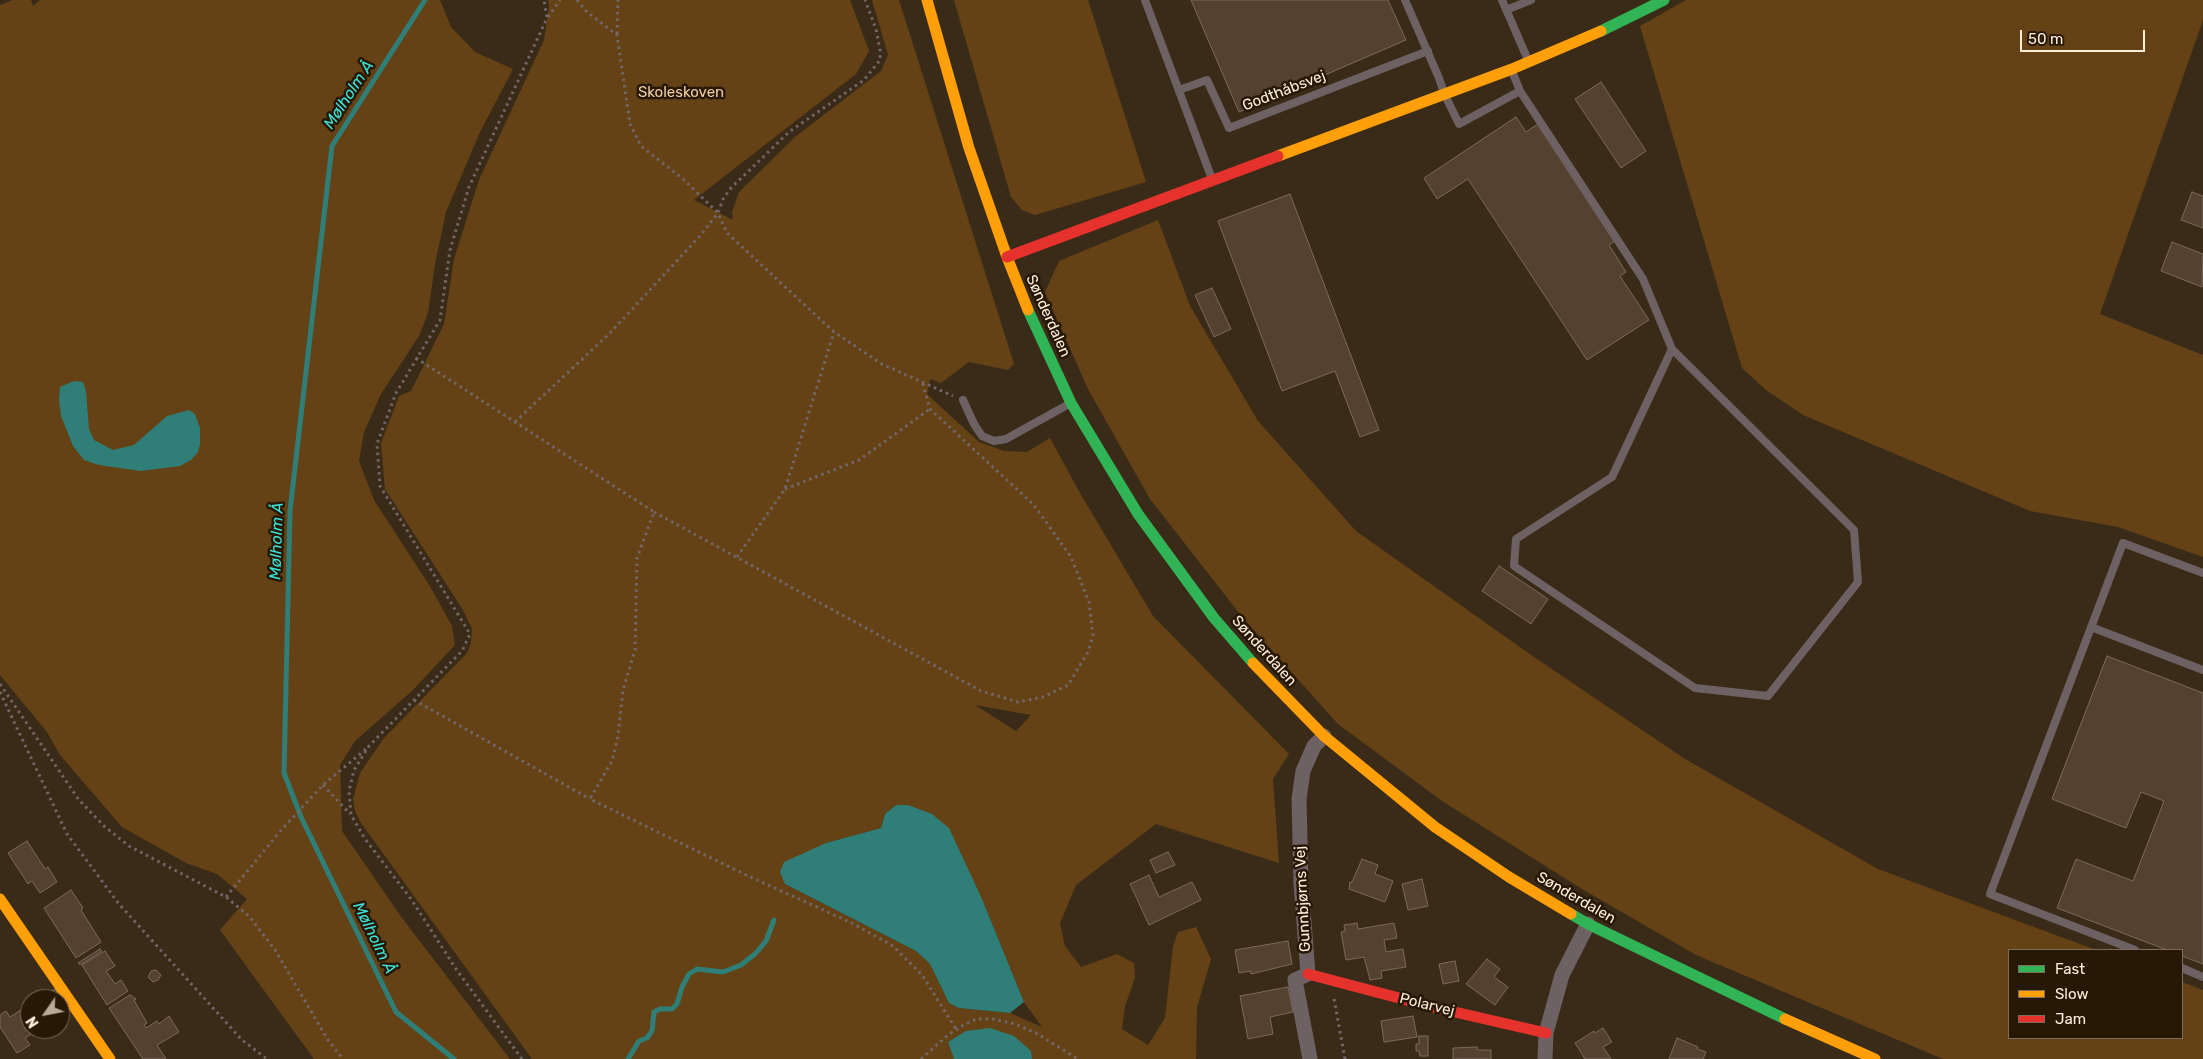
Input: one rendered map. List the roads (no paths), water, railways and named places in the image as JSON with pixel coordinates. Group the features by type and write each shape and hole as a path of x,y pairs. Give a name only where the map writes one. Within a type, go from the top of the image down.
{"street":[{"name":"Sønderdalen","path":"927,0 969,148 1006,257 1035,327 1071,403 1138,514 1214,618 1270,682 1324,736 1435,828 1508,877 1588,924 1755,1006 1875,1059"},
{"path":"1006,257 1512,69 1630,18 1664,0"},
{"name":"Gunnbjørns Vej","path":"1310,1059 1295,980 1308,974 1302,892 1300,799 1303,770 1314,746 1324,736"},
{"path":"0,899 106,1057"},
{"path":"1544,1059 1546,1033 1562,975 1588,924"},
{"name":"Polarvej","path":"1308,974 1546,1033"}],"lane":[{"path":"1146,0 1212,179"},
{"path":"1405,0 1428,51 1444,94 1459,124 1520,91"},
{"path":"1502,0 1529,61"},
{"path":"1506,10 1531,0"},
{"name":"Godthåbsvej","path":"1179,90 1207,80 1229,128 1428,51"},
{"path":"1512,69 1520,91 1644,278 1672,350 1854,530 1858,582 1768,696 1695,688 1514,566 1516,538 1612,477 1672,350"},
{"path":"963,400 982,436 994,441 1006,439 1071,403"},
{"path":"2132,949 1990,894 2123,543 2203,573"},
{"path":"2091,627 2203,670"},
{"path":"2183,968 2203,977"}],"water":[{"path":"74,381 83,382 86,391 89,429 94,440 113,450 134,445 167,416 189,410 195,414 200,428 198,452 191,460 180,466 141,471 99,465 84,460 73,446 61,416 60,387"},
{"path":"896,805 908,805 932,814 949,828 982,899 1024,1002 1010,1013 959,1008 949,1003 930,964 916,951 785,884 780,872 784,862 826,843 881,828 885,814"},
{"path":"990,1028 1014,1036 1031,1051 1032,1059 954,1059 948,1042 966,1031"}],"waterway":[{"name":"Mølholm Å","path":"425,0 332,146 290,511 284,773 301,817 396,1012 454,1059"},
{"path":"628,1059 639,1041 647,1038 652,1031 654,1012 660,1009 672,1009 677,1004 682,987 689,974 697,969 723,972 741,965 755,954 766,941 774,920"}],"park label":[{"name":"Skoleskoven","path":"681,93"}]}
